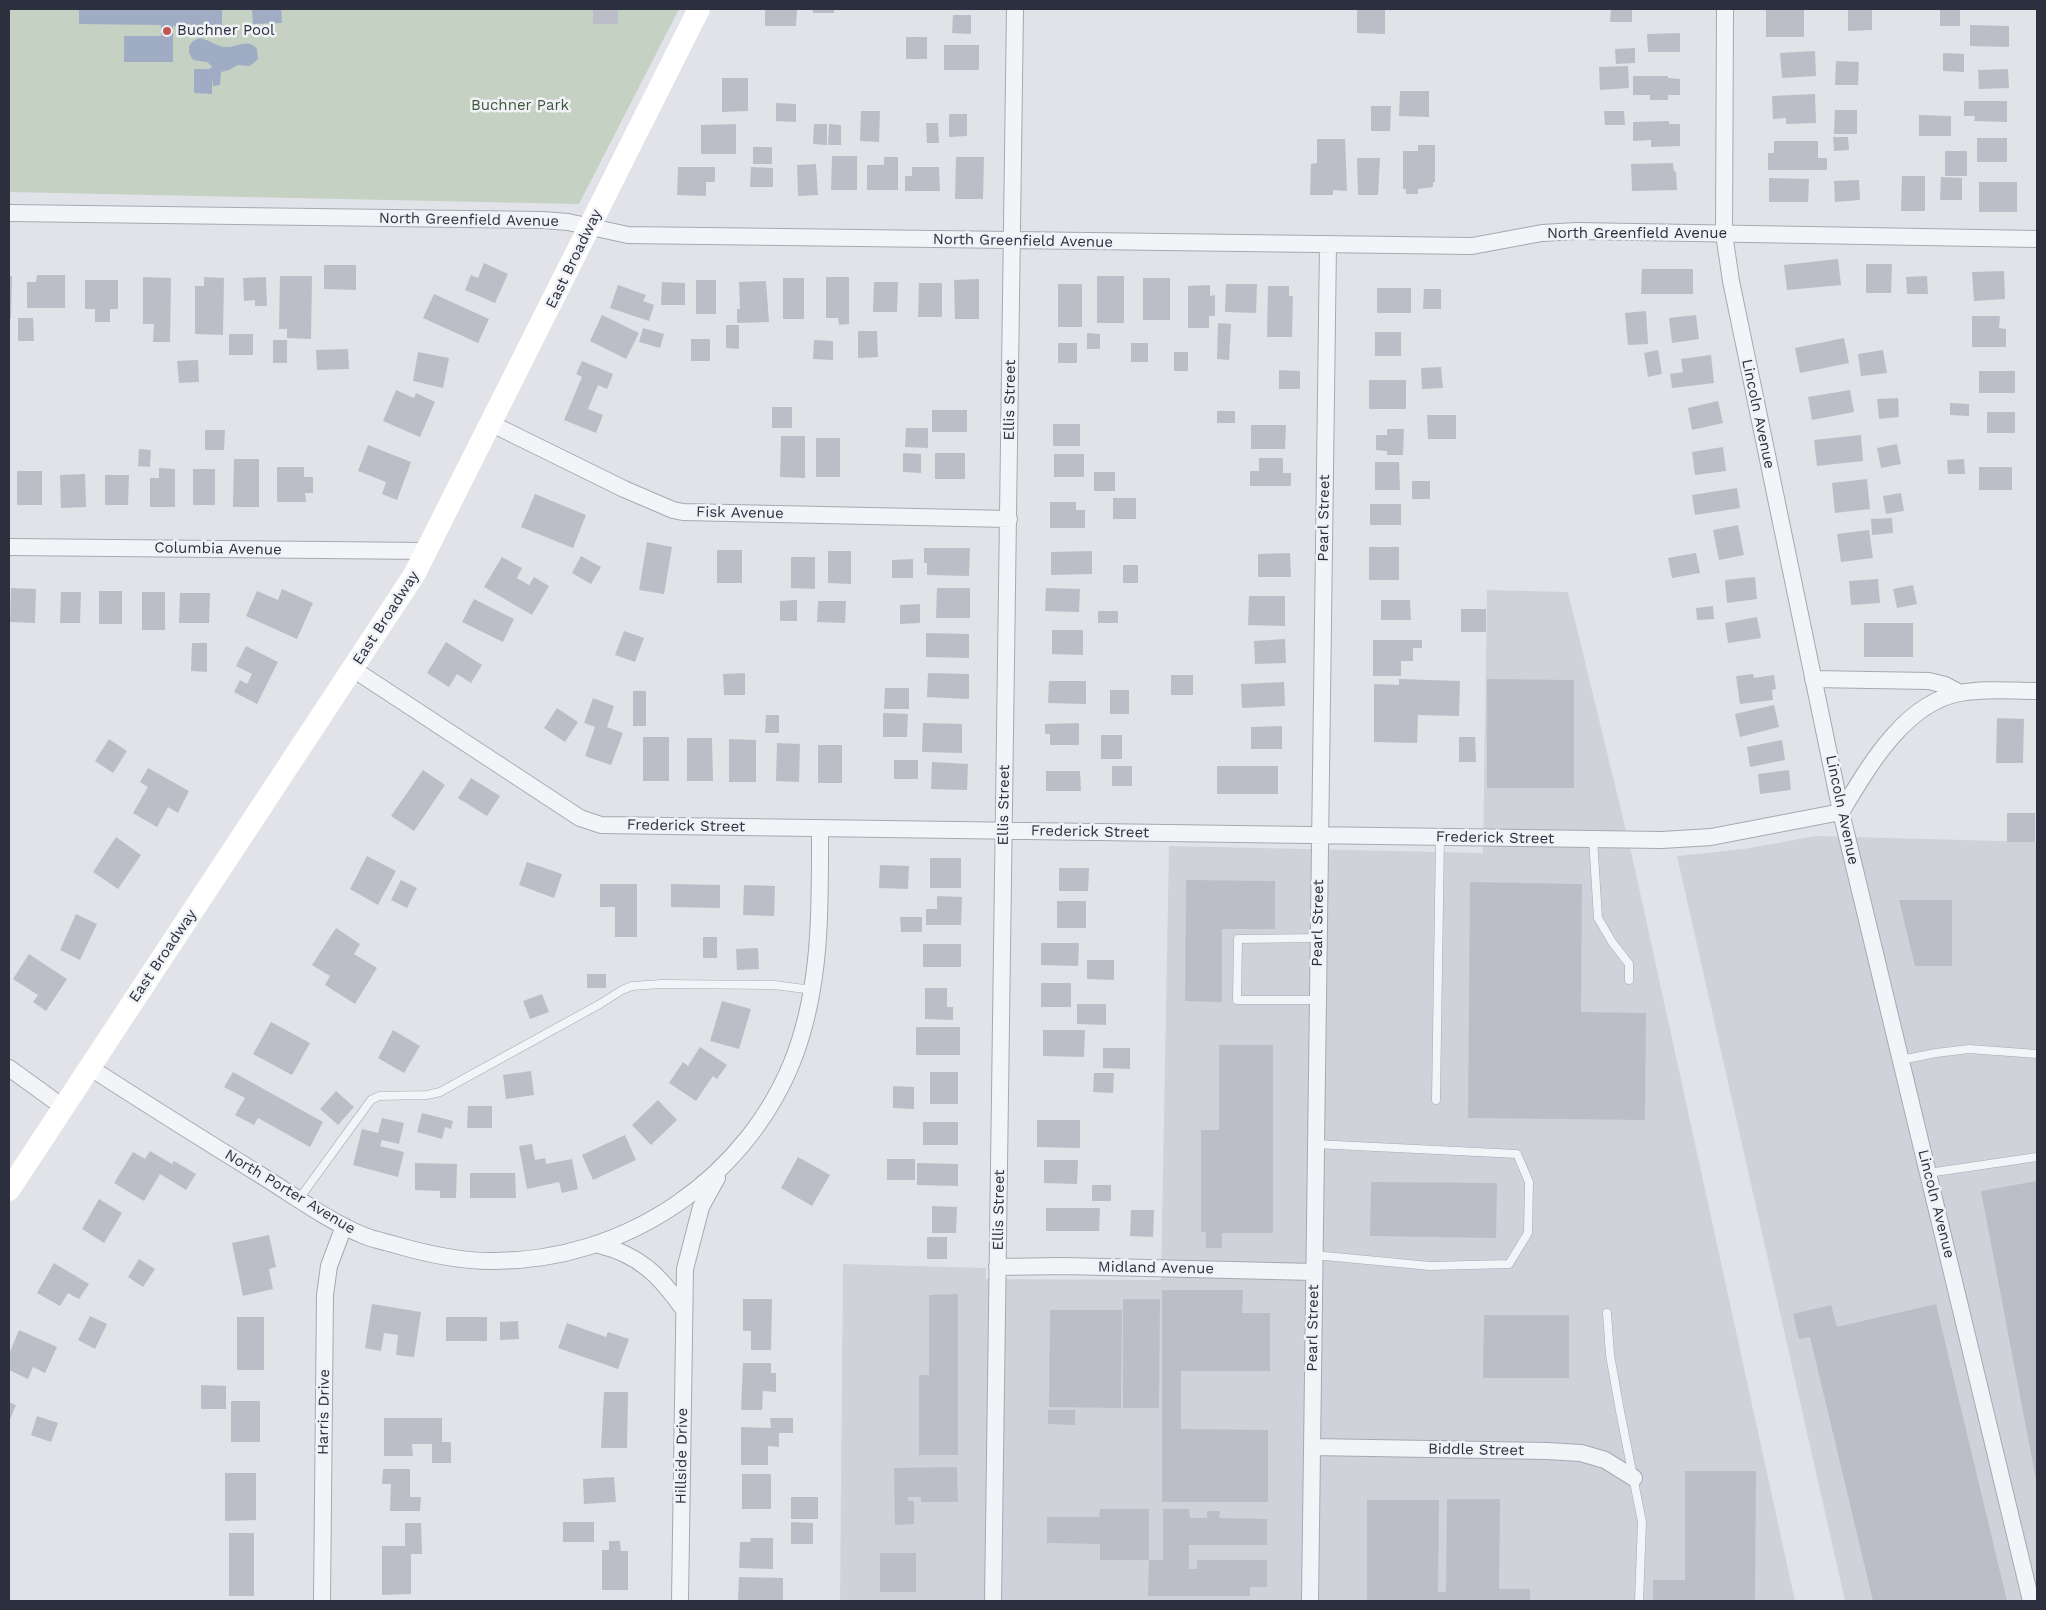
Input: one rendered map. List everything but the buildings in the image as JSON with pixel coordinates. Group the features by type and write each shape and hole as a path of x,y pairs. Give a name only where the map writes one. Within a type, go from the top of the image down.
{"main road":[{"name":"East Broadway","path":"9,1190 414,575 492,424 699,9"}],"street":[{"name":"Ellis Street","path":"993,1601 1015,9"},
{"name":"Lincoln Avenue","path":"1725,9 1724,234 1731,281 1841,812 2031,1601"},
{"name":"North Greenfield Avenue","path":"9,214 543,220 568,222 628,235 1472,246 1542,233 1577,231 2037,239"},
{"name":"Pearl Street","path":"1310,1601 1328,244"},
{"name":"Fisk Avenue","path":"492,424 624,489 673,510 683,512 1008,519"},
{"name":"Columbia Avenue","path":"9,547 427,551"},
{"name":"Frederick Street","path":"353,669 580,818 601,825 1670,840 1711,837 1841,812"},
{"path":"1813,679 1929,681 1945,685 1960,692"},
{"path":"1841,812 1866,771 1909,718 1941,699 1960,692 2037,691"},
{"name":"North Porter Avenue","path":"89,1067 299,1199 344,1226 365,1236 420,1252 455,1259 491,1261 524,1260 598,1245 619,1237 676,1205 706,1183 740,1147 776,1096 795,1054 813,990 818,955 820,828"},
{"path":"9,1068 63,1107"},
{"name":"Hillside Drive","path":"680,1601 685,1269 700,1208 722,1168"},
{"name":"Harris Drive","path":"322,1601 326,1296 329,1266 344,1226"},
{"path":"598,1245 615,1249 650,1269 667,1287 684,1310"},
{"name":"Midland Avenue","path":"997,1267 1064,1266 1314,1272"},
{"name":"Biddle Street","path":"1312,1447 1581,1453 1605,1460 1634,1478"}],"lane":[{"path":"1436,1100 1440,837"},
{"path":"1593,840 1598,918 1612,942 1629,964 1629,980"},
{"path":"1317,1000 1237,1000 1238,939 1318,938"},
{"path":"299,1199 371,1100 379,1096 397,1094 415,1096 440,1092 622,990 632,986 661,984 774,985 813,990"},
{"path":"1901,1060 1969,1049 2037,1054"},
{"path":"1314,1255 1430,1266 1509,1264 1528,1233 1529,1182 1517,1154 1316,1144"},
{"path":"1928,1173 2037,1157"},
{"path":"1607,1313 1610,1355 1642,1522 1639,1601"}],"shaded area":[{"path":"1487,590 1568,592 1631,851 1795,1601 840,1601 843,1264 986,1268 986,1279 1161,1280 1169,846 1483,853"},
{"path":"1816,836 2037,842 2037,1601 1845,1601 1677,856 1744,849"}],"green space":[{"name":"Buchner Park","path":"9,9 679,9 579,204 9,192"}],"water":[{"name":"Buchner Pool","path":"79,9 222,9 222,26 173,26 173,62 124,62 124,36 161,36 161,25 79,24"},
{"path":"252,9 281,9 282,23 253,24"},
{"path":"200,38 223,47 250,44 257,49 258,59 250,66 238,65 221,72 220,85 213,86 212,77 212,94 194,93 194,69 210,69 212,66 207,62 193,60 189,53 189,46 193,41"}],"place":[{"name":"Buchner Pool","path":"167,31"}]}
